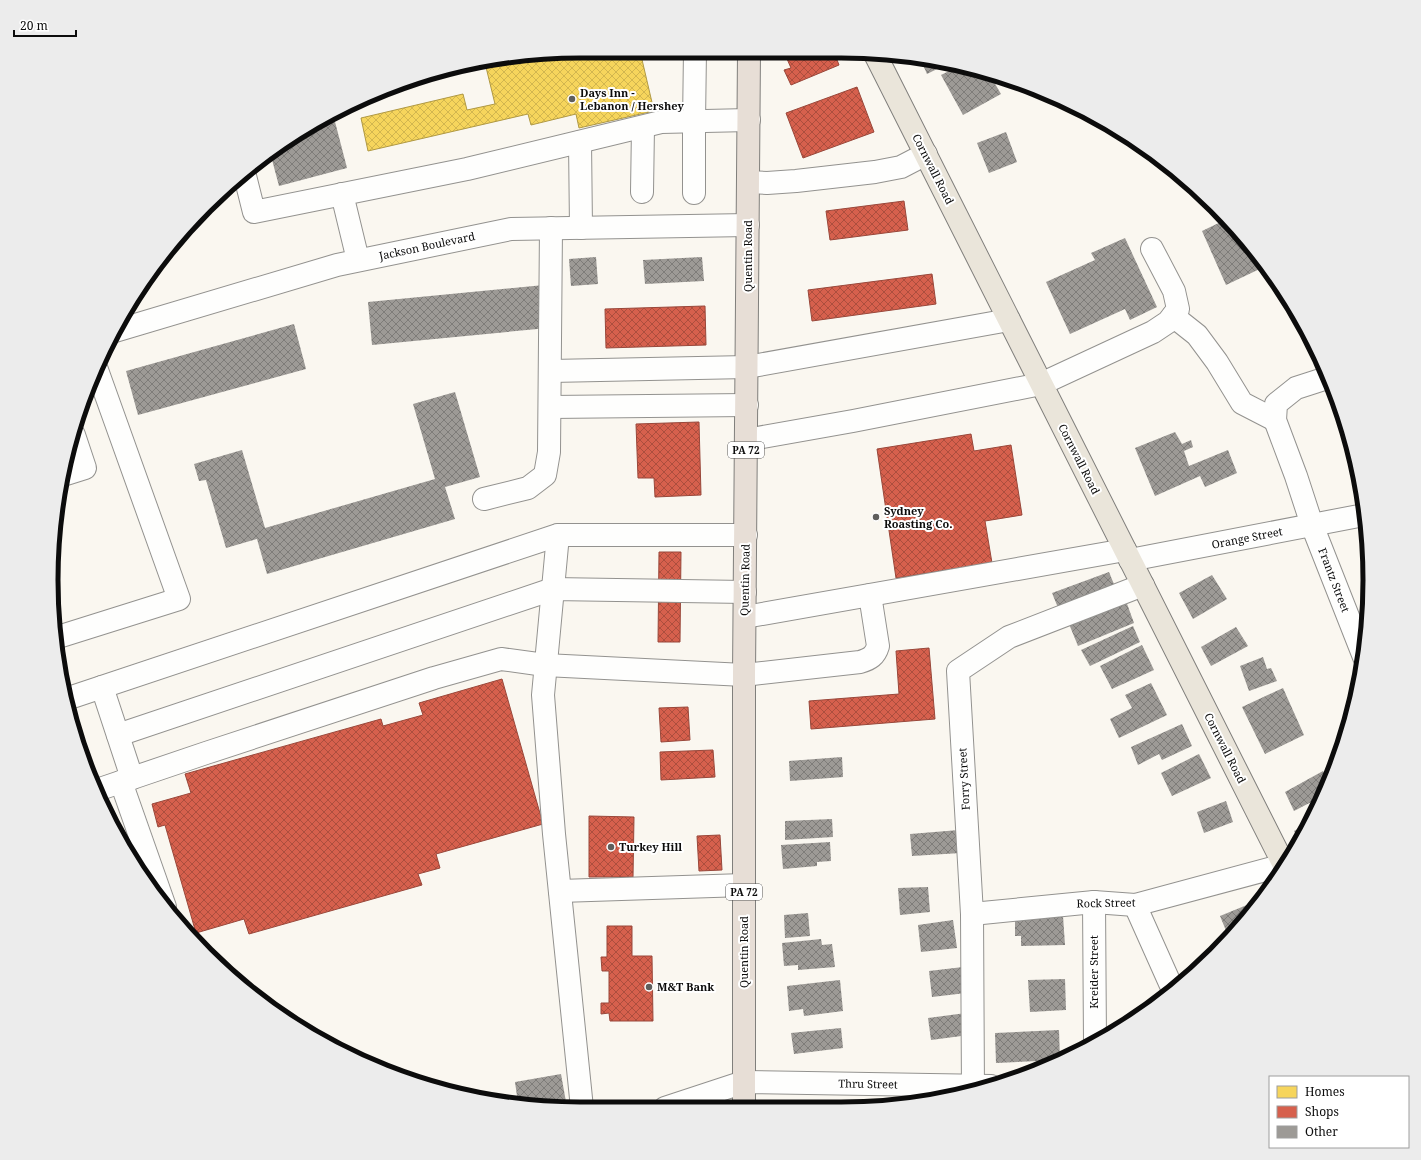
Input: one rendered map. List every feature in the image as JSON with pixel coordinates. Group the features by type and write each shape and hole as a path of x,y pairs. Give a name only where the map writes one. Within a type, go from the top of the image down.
{"highway":[{"name":"Quentin Road","path":"744,1102 744,675 749,58"}],"main road":[{"name":"Cornwall Road","path":"878,59 1281,860"}],"street":[{"path":"694,193 695,58"},
{"path":"246,180 254,212 467,170 661,122 749,120"},
{"path":"642,192 643,127"},
{"path":"580,142 581,228"},
{"path":"748,182 767,183 796,181 875,172 900,167 926,154"},
{"path":"342,194 358,260"},
{"name":"Jackson Boulevard","path":"123,329 358,260 511,229 748,225"},
{"path":"484,499 528,488 545,474 549,452 551,371 551,228"},
{"path":"746,440 853,421 1041,384 1153,332 1168,322 1178,309 1174,291 1152,249"},
{"path":"1173,316 1197,335 1217,362 1242,403 1275,420 1276,404 1296,388 1323,379"},
{"path":"551,371 747,367 1009,320"},
{"path":"61,636 179,599 99,377"},
{"path":"550,407 747,405"},
{"name":"Frantz Street","path":"1275,420 1312,525 1359,645"},
{"path":"69,473 85,468 77,443"},
{"name":"Orange Street","path":"745,617 870,595 1128,555 1359,516"},
{"path":"72,697 558,535 746,534"},
{"path":"558,535 542,695 581,1102"},
{"name":"Forry Street","path":"979,1083 972,914 958,671 1009,637 1143,585"},
{"path":"118,735 553,589 745,592"},
{"path":"102,789 434,678 500,659 546,665 744,675 860,662 869,659 875,654 878,646 870,595"},
{"path":"102,687 118,735 126,780 159,889"},
{"name":"Rock Street","path":"972,914 1094,902 1135,904 1277,867"},
{"path":"560,890 744,885"},
{"name":"Kreider Street","path":"1094,902 1095,1036"},
{"path":"1135,904 1170,984"},
{"name":"Thru Street","path":"683,1102 744,1082 961,1088"}],"building: Homes":[{"name":"Days Inn - Lebanon / Hershey","path":"642,58 654,111 579,128 576,114 531,125 528,114 368,151 361,118 463,94 467,110 495,104 486,67 512,62 546,59"}],"building: Shops":[{"path":"787,58 836,58 839,65 791,85 784,70 791,68"},
{"path":"857,87 874,132 803,158 786,113"},
{"path":"904,201 908,230 830,240 826,211"},
{"path":"932,274 936,304 812,321 808,290"},
{"path":"705,306 706,345 606,348 605,309"},
{"path":"699,422 701,495 655,497 654,478 638,478 636,424"},
{"path":"971,434 974,451 1011,445 1022,515 985,521 992,563 896,578 877,449"},
{"path":"659,552 681,552 680,642 658,642"},
{"path":"929,648 935,719 811,729 809,701 899,694 896,651"},
{"path":"502,679 543,824 436,854 440,868 418,874 422,885 249,934 244,919 196,933 165,825 158,827 152,804 191,793 185,774 381,719 383,726 423,715 419,703"},
{"path":"688,707 690,740 661,742 659,708"},
{"path":"713,750 715,777 661,780 660,752"},
{"name":"Turkey Hill","path":"589,816 634,817 633,877 589,877"},
{"path":"720,835 722,870 699,871 697,836"},
{"path":"607,926 632,926 632,956 652,956 653,1021 610,1021 609,1013 601,1014 601,1003 609,1003 609,971 602,971 601,957 607,957"}],"building: Other":[{"path":"923,64 940,67 927,74"},
{"path":"951,70 994,81 1001,94 963,115 941,75"},
{"path":"334,120 347,168 279,186 272,159 290,146"},
{"path":"1006,132 1017,162 989,173 977,143"},
{"path":"1220,222 1260,269 1226,285 1202,231"},
{"path":"1125,238 1157,307 1130,320 1125,309 1070,334 1046,282 1095,260 1091,253"},
{"path":"596,257 598,284 571,286 569,259"},
{"path":"702,257 704,281 645,284 643,260"},
{"path":"544,285 548,328 372,345 368,302"},
{"path":"294,324 306,369 138,415 126,371"},
{"path":"455,392 480,477 445,487 455,519 267,574 257,539 226,548 206,480 199,481 194,464 242,450 265,528 435,479 413,404"},
{"path":"1175,432 1182,444 1191,440 1193,447 1184,451 1189,466 1228,450 1237,473 1205,487 1200,476 1155,496 1135,448"},
{"path":"1109,572 1118,594 1061,615 1052,593"},
{"path":"1212,575 1227,599 1193,619 1179,593"},
{"path":"1126,601 1134,623 1078,646 1069,624"},
{"path":"1133,626 1140,642 1090,666 1081,650"},
{"path":"1236,627 1248,646 1211,666 1201,647"},
{"path":"1142,645 1154,670 1112,689 1100,666"},
{"path":"1263,657 1267,669 1271,668 1277,681 1249,691 1240,666"},
{"path":"1151,683 1167,715 1119,738 1110,719 1132,708 1125,695"},
{"path":"1283,688 1304,735 1265,754 1242,707"},
{"path":"1182,724 1192,746 1162,760 1159,754 1138,765 1131,747"},
{"path":"1199,754 1211,778 1172,796 1161,773"},
{"path":"842,757 843,777 790,781 789,761"},
{"path":"1323,771 1325,775 1314,801 1294,811 1285,792"},
{"path":"1226,801 1233,822 1204,833 1197,812"},
{"path":"832,819 833,837 785,840 785,821"},
{"path":"1300,828 1296,835 1294,831"},
{"path":"959,830 961,853 912,856 910,834"},
{"path":"830,842 831,861 817,862 817,866 783,869 781,845"},
{"path":"928,887 930,912 900,915 898,888"},
{"path":"1250,904 1226,931 1220,916"},
{"path":"808,913 810,936 785,938 784,915"},
{"path":"1063,916 1065,945 1021,946 1021,936 1015,936 1015,917"},
{"path":"953,920 957,948 921,952 918,925"},
{"path":"821,939 822,945 832,944 835,967 798,970 798,965 784,966 782,943"},
{"path":"963,967 966,993 932,997 929,971"},
{"path":"1065,979 1066,1010 1030,1012 1028,980"},
{"path":"840,980 843,1011 804,1016 803,1009 789,1011 787,986"},
{"path":"966,1013 969,1035 931,1040 928,1018"},
{"path":"841,1028 843,1048 794,1054 791,1033"},
{"path":"1059,1030 1060,1054 1044,1061 996,1063 995,1033"},
{"path":"561,1074 566,1102 517,1098 515,1082"},
{"path":"835,1100 835,1102 797,1102"}],"place":[{"name":"Days Inn - Lebanon / Hershey","path":"572,99"},
{"name":"Sydney Roasting Co.","path":"876,517"},
{"name":"Turkey Hill","path":"611,847"},
{"name":"M&T Bank","path":"649,987"}]}
